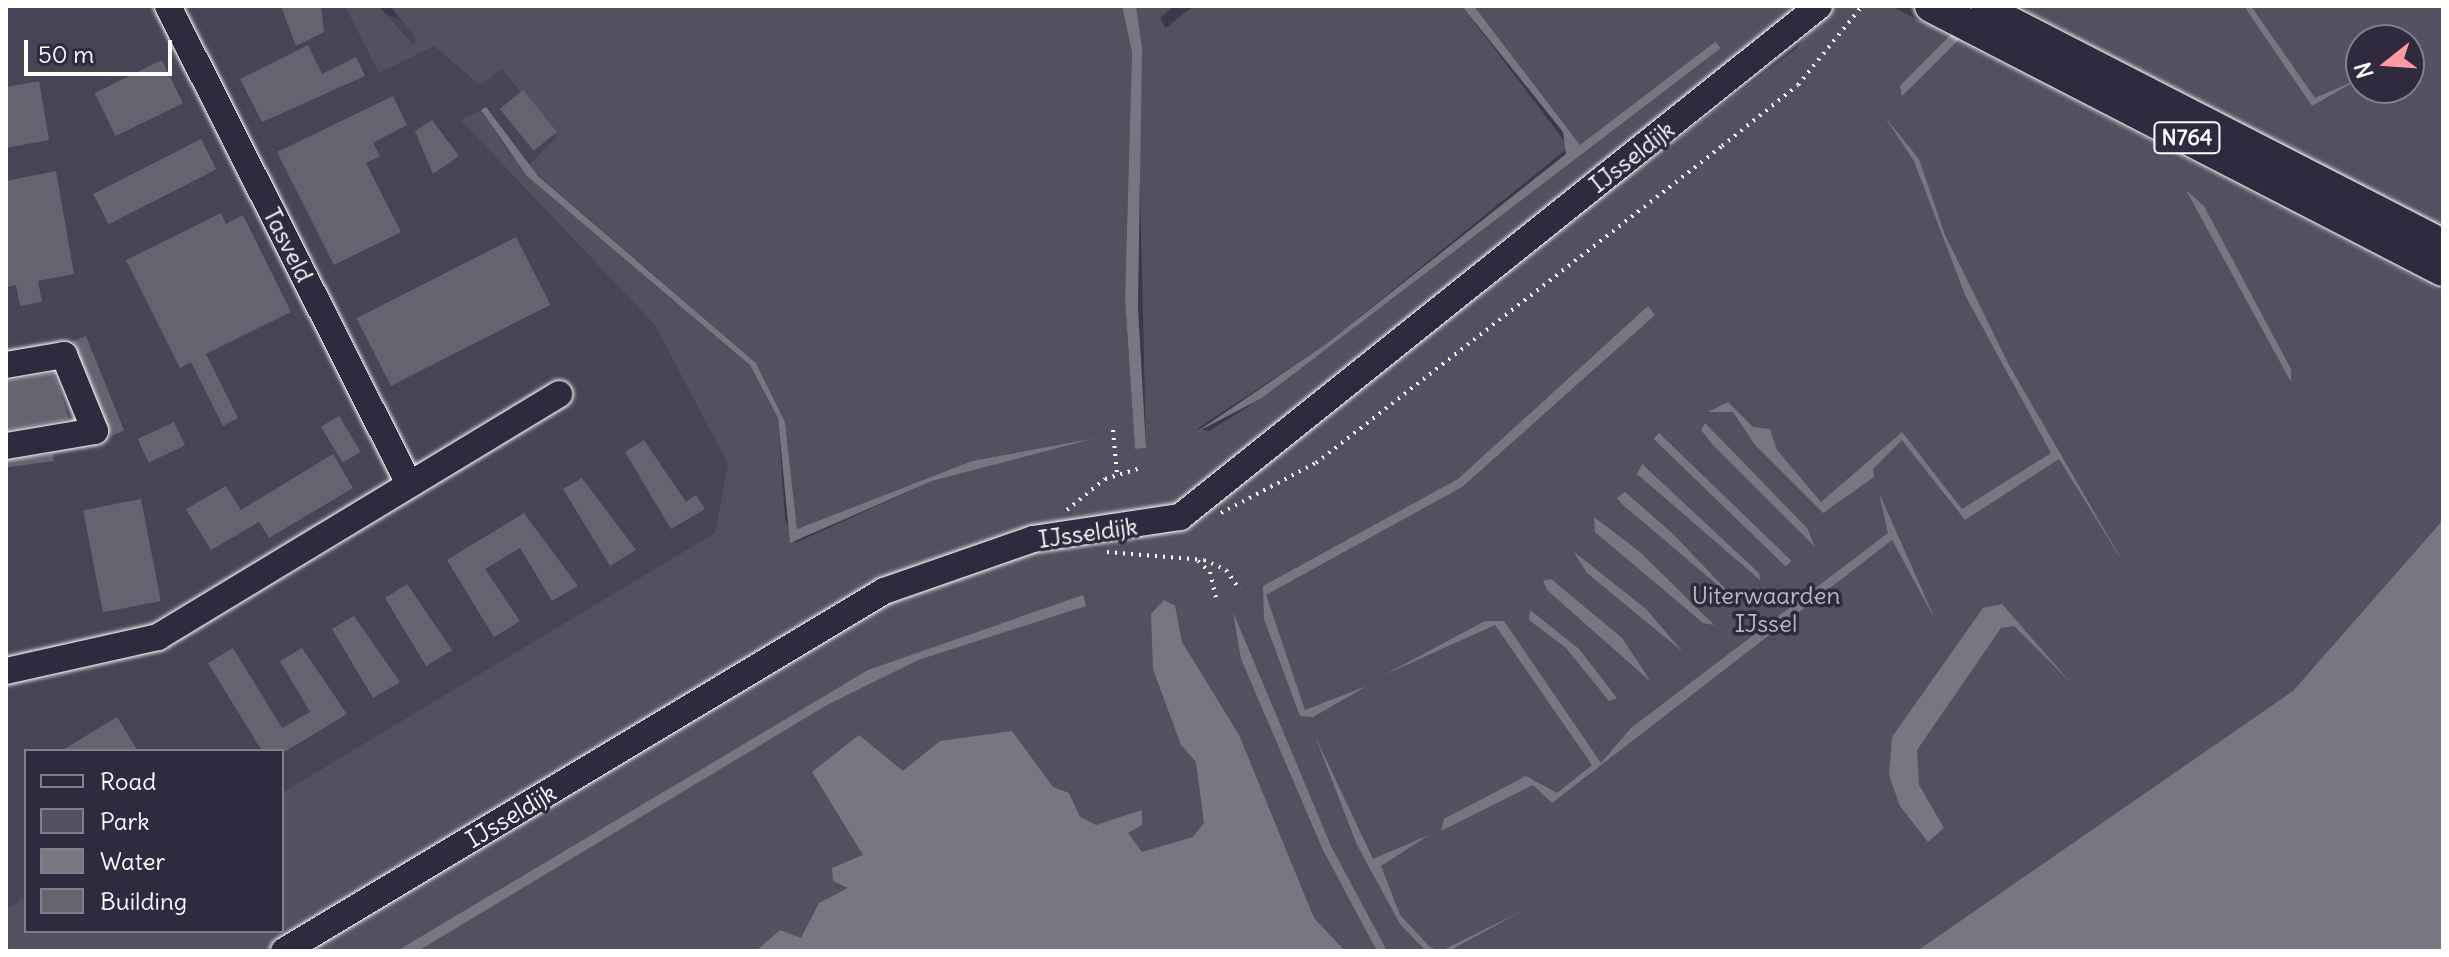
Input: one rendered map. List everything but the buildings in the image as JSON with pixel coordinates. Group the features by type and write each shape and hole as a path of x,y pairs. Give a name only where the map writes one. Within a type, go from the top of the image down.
{"main road":[{"name":"N764","path":"1931,6 2443,270"}],"street":[{"name":"Tasveld","path":"168,6 409,484"},
{"name":"IJsseldijk","path":"284,951 884,591 1033,539 1180,517 1819,6"},
{"path":"1984,6 2443,242"},
{"path":"6,365 64,355 95,431 6,446"},
{"path":"6,671 158,637 559,394"}],"path":[{"path":"1180,517 1228,511 1262,497 1376,418 1798,85 1862,6"},
{"path":"1113,430 1117,474"},
{"path":"1196,559 1210,572 1216,597"}],"shaded area":[{"path":"6,6 365,6 520,64 764,457 757,561 284,900 284,749 24,749 24,933 212,951 6,951"}],"green space":[{"path":"345,6 379,6 413,45 418,40 390,6 1122,6 1132,52 1125,298 1135,449 1146,448 1136,6 1174,6 1160,18 1166,28 1193,6 1462,6 1569,147 1326,344 1197,429 1209,431 1262,398 1721,48 1580,145 1474,6 1812,6 1184,509 984,545 273,951 9,951 6,910 23,897 24,933 284,933 284,792 715,533 728,464 655,325 461,120 481,110 509,153 750,365 778,418 785,519 795,543 932,481 1096,438 972,461 797,529 785,422 756,363 528,166 557,136 502,69 480,85 434,46 379,73"},
{"name":"Uiterwaarden IJssel","path":"1829,6 1891,6 2443,292 2443,621 2121,951 297,951 891,597 996,555 1160,529 1796,49"},
{"path":"2017,6 2443,6 2443,229"}],"water":[{"path":"1122,6 1136,6 1142,48 1138,307 1146,448 1135,449 1125,298 1132,52"},
{"path":"1462,6 1474,6 1580,145 1715,42 1721,48 1262,398 1195,433 1326,344 1566,154 1563,132"},
{"path":"1979,6 1993,6 1902,96 1900,86"},
{"path":"2244,6 2251,6 2315,98 2345,85 2312,106"},
{"path":"486,107 538,176 756,363 785,422 797,529 972,461 1096,438 932,481 790,543 778,418 750,365 527,176 481,110"},
{"path":"1884,116 1919,159 1945,235 2009,365 2126,567 2059,459 1965,520 1902,440 1873,469 1874,477 1823,513 1755,445 1733,412 1708,412 1728,402 1753,427 1770,429 1777,450 1821,502 1902,432 1962,509 2051,453 1965,295 1914,161"},
{"path":"2186,190 2204,206 2291,369 2291,382"},
{"path":"1648,306 1655,315 1462,487 1266,595 1305,710 1367,686 1313,717 1300,716 1264,619 1263,586 1458,479"},
{"path":"1705,423 1807,528 1815,547 1713,445 1701,430"},
{"path":"1659,433 1791,561 1786,567 1653,439"},
{"path":"1642,464 1759,573 1760,580 1637,474"},
{"path":"1625,492 1673,534 1741,605 1622,504 1617,498"},
{"path":"1879,493 1936,621 1892,540 1552,803 1533,785 1441,831 1444,819 1526,776 1557,793 1592,765 1495,625 1384,675 1485,621 1504,621 1601,763 1631,728 1888,533"},
{"path":"1594,517 1640,552 1714,625 1703,623 1595,532"},
{"path":"2443,520 2443,951 1917,951 2293,691"},
{"path":"1573,551 1646,609 1683,652 1587,573"},
{"path":"1551,579 1622,638 1651,682 1547,590 1543,581"},
{"path":"1083,595 1086,606 918,660 827,705 418,951 397,951 868,670"},
{"path":"1164,600 1175,606 1182,642 1239,735 1314,918 1345,951 756,951 780,930 801,938 819,903 848,888 833,881 832,868 863,855 812,772 859,735 903,771 940,741 1012,731 1053,787 1069,793 1080,817 1096,825 1142,810 1142,825 1128,833 1142,852 1193,837 1204,823 1196,762 1181,745 1153,669 1151,614"},
{"path":"2002,604 2071,683 2014,626 2001,628 1917,750 1919,785 1944,828 1928,842 1900,806 1889,775 1892,737 1983,608"},
{"path":"1530,610 1579,649 1617,698 1609,701 1566,648 1529,620"},
{"path":"1233,612 1331,846 1387,951 1377,951 1323,850 1241,659"},
{"path":"1315,736 1373,859 1429,835 1381,866 1400,915 1430,947 1441,951 1426,951 1400,924 1357,845"},
{"path":"1522,911 1449,951 1441,951"}]}
